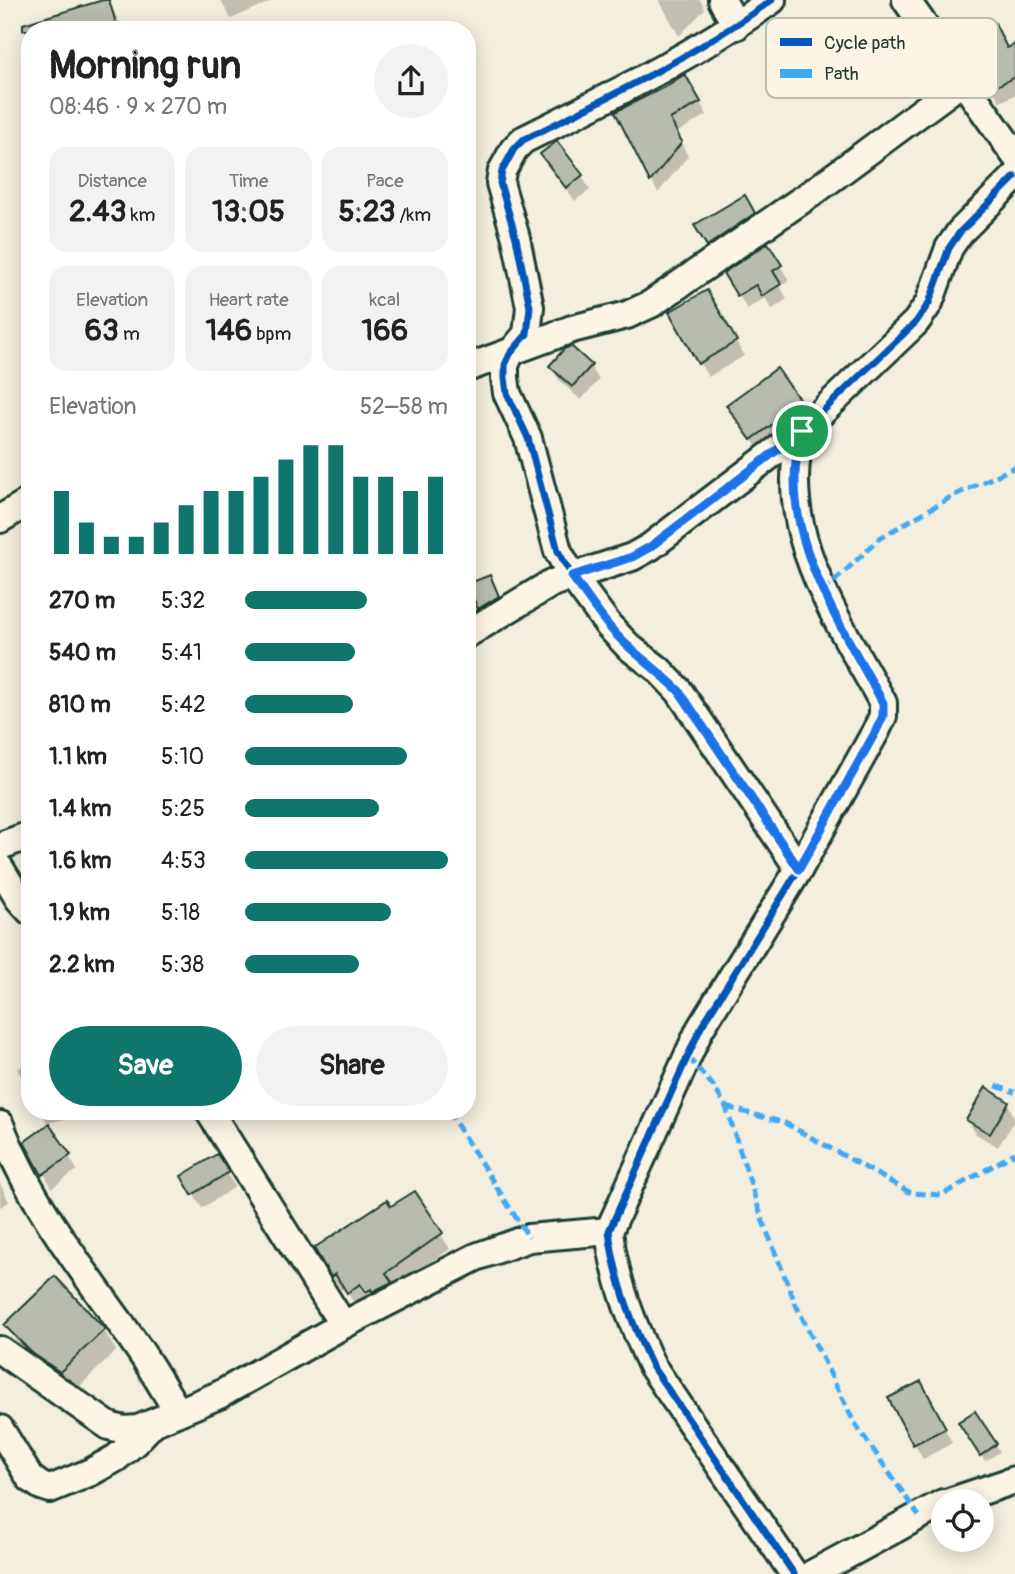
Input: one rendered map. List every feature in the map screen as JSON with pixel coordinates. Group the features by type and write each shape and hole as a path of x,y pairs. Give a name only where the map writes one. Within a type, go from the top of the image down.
{"street":[{"path":"722,0 736,26"},
{"path":"772,0 677,62 523,140 514,149 502,171 500,183 516,238 530,307 527,334 510,354 505,365 505,378 508,393 528,438 558,551 572,576 629,647 658,669 679,691 799,869"},
{"path":"906,0 919,18"},
{"path":"476,365 572,329 627,315 651,304 816,190 940,98"},
{"path":"975,98 1015,155"},
{"path":"476,629 552,583 632,557 650,547 802,431 916,322 929,303 949,248 960,232 1015,177"},
{"path":"794,1574 652,1366 612,1255 609,1231 700,1029 799,869 883,716 883,703 823,592 799,524 794,490 795,454 802,431"},
{"path":"0,519 21,506"},
{"path":"0,846 21,838"},
{"path":"0,867 21,901"},
{"path":"215,1120 343,1325"},
{"path":"0,1125 25,1181 91,1285 139,1349 178,1412"},
{"path":"0,1350 109,1426 124,1430 138,1429 219,1395 343,1325 476,1257 529,1238 609,1231"},
{"path":"0,1429 30,1478 50,1489 116,1458 153,1422"},
{"path":"988,1489 1015,1480"},
{"path":"813,1574 931,1510"}],"building":[{"path":"109,0 115,21 33,21"},
{"path":"998,29 1007,48 1015,44 1015,77 998,86"},
{"path":"685,74 701,102 670,119 682,142 650,182 615,112"},
{"path":"557,141 583,175 566,188 540,154"},
{"path":"745,195 755,213 707,246 694,225"},
{"path":"768,243 782,265 773,271 781,284 762,296 756,285 737,296 723,273"},
{"path":"707,290 737,341 698,364 669,312"},
{"path":"571,346 592,365 572,387 549,366 564,349"},
{"path":"777,368 802,403 751,440 726,405"},
{"path":"490,575 499,596 478,609 476,604 476,580"},
{"path":"986,1087 1009,1102 990,1134 966,1120"},
{"path":"49,1124 71,1155 42,1175 24,1142"},
{"path":"217,1154 229,1172 192,1195 181,1176"},
{"path":"415,1191 443,1233 386,1273 392,1282 372,1292 371,1289 366,1292 360,1284 347,1293 335,1274 331,1277 314,1248 387,1200 391,1206"},
{"path":"55,1276 105,1329 60,1372 32,1353 4,1325"},
{"path":"921,1381 946,1428 913,1445 888,1398"},
{"path":"975,1411 997,1444 980,1456 958,1422"}],"marked path":[{"path":"823,592 880,538 951,497 1015,467"},
{"path":"688,1057 714,1087 726,1107 762,1219 796,1305 854,1422 919,1516"},
{"path":"996,1086 1015,1092"},
{"path":"726,1107 785,1123 911,1193 942,1195 1015,1153"},
{"path":"454,1120 529,1238"}],"cycle path":[{"path":"772,0 682,58 523,140 514,149 502,171 500,183 516,238 530,307 527,334 510,354 505,365 505,378 507,393 528,438 558,551 572,576 609,626 679,691 799,869"},
{"path":"794,1574 652,1366 625,1300 609,1231 700,1029 799,869 883,716 883,703 830,606 803,538 796,503 795,467 802,431 916,322 929,303 949,248 960,232 1015,177"}],"route":[{"path":"802,431 795,454 794,490 799,524 823,592 883,703 883,716 799,869 679,691 658,669 629,647 572,576 632,557 650,547 802,431"}]}
